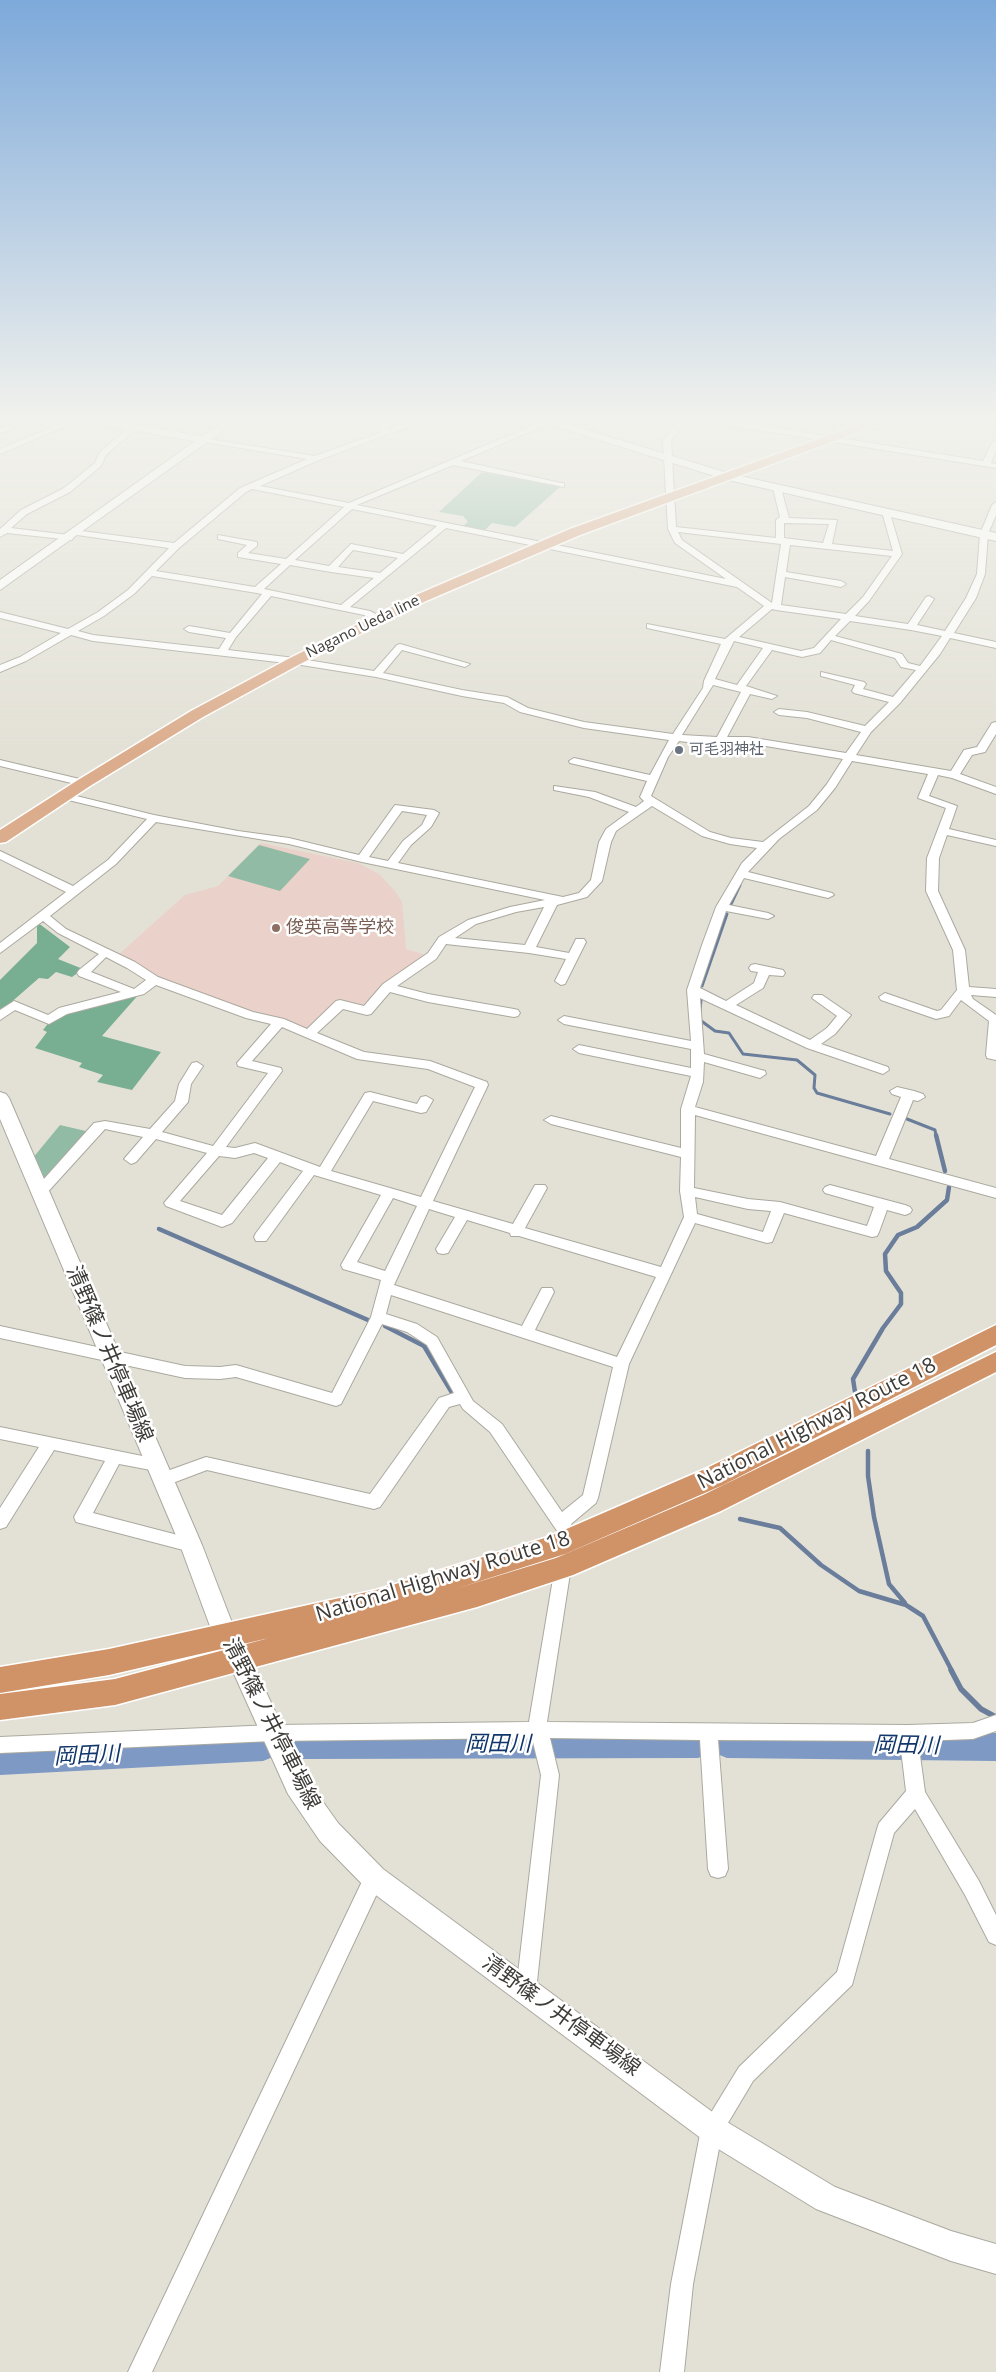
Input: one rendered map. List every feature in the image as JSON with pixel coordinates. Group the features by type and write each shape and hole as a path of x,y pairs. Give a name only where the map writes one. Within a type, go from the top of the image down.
{"highway":[{"name":"National Highway Route 18","path":"0,1680 109,1662 226,1637 376,1602 464,1576 567,1531 714,1477 996,1334"},
{"name":"National Highway Route 18","path":"0,1707 115,1692 477,1595 563,1567 712,1503 996,1361"}],"main road":[{"path":"0,586 83,528"},
{"name":"Nagano Ueda line","path":"0,838 84,783 197,714 294,661 378,619 543,545 588,528"},
{"path":"956,528 996,537"},
{"name":"清野篠ノ井停車場線","path":"0,1098 191,1545 226,1637 240,1660 298,1786 328,1832 374,1878 712,2129 826,2199 951,2246 996,2260"}],"street":[{"path":"0,669 23,659 101,614 131,592 176,546 198,528"},
{"path":"257,590 326,528"},
{"path":"343,608 441,528"},
{"path":"457,528 741,585"},
{"path":"766,846 730,841 706,834 645,797 675,738 708,688 709,681 729,640 773,606 780,574 783,540 781,528"},
{"path":"827,546 832,528"},
{"path":"890,528 898,554"},
{"path":"378,1318 412,1328 432,1341 468,1405 496,1428 567,1531 590,1498 621,1364 691,1217 687,1191 688,1109 697,1082 693,990 722,907 746,865 766,846 813,808 831,786 867,730 923,670 949,635 971,598 981,574 984,534 987,528"},
{"path":"672,529 898,554"},
{"path":"672,529 678,541 773,606 911,627 996,645"},
{"path":"3,532 73,535 176,546"},
{"path":"221,537 254,544 241,555 381,576"},
{"path":"331,568 352,547 405,558"},
{"path":"650,626 770,646 802,654 808,651 817,651 866,599 898,554"},
{"path":"150,573 257,590 367,613 378,619"},
{"path":"780,574 841,584"},
{"path":"221,654 232,636 268,593"},
{"path":"911,627 929,599"},
{"path":"0,615 71,631 93,638 294,661 376,674 462,693 507,700 524,710 584,725 675,738 748,740 849,756 954,775 996,791"},
{"path":"189,629 232,636"},
{"path":"829,637 899,656 904,664 923,670"},
{"path":"720,740 756,663 770,646"},
{"path":"376,674 400,647 464,664"},
{"path":"824,674 861,684 857,690 896,701"},
{"path":"709,681 772,696"},
{"path":"779,712 807,715 867,730"},
{"path":"954,775 968,752 981,750 996,725"},
{"path":"574,761 653,779"},
{"path":"0,763 84,783"},
{"path":"934,772 923,798 952,806 933,858 932,891 959,950 963,990 968,1001 995,1020 992,1055 996,1056"},
{"path":"558,788 591,794 638,812"},
{"path":"64,796 154,818 238,834 289,840 362,859 557,901"},
{"path":"310,1033 340,1004 367,1011 387,987 432,956 443,940 478,919 514,909 576,898 583,895 596,881 605,842 611,829 652,801"},
{"path":"362,859 399,807 434,813 426,827 407,844 391,865"},
{"path":"0,949 42,915 76,892 112,862 154,818"},
{"path":"942,831 996,843"},
{"path":"0,854 30,871 76,892"},
{"path":"741,874 828,895"},
{"path":"529,949 557,901"},
{"path":"722,907 768,916"},
{"path":"0,1332 185,1372 220,1373 236,1371 336,1400 378,1318 388,1282 423,1202 482,1085 430,1065 362,1056 280,1022 250,1015 154,980 131,965 62,931 42,915"},
{"path":"443,940 529,949 572,957"},
{"path":"561,981 580,942"},
{"path":"100,957 83,973 134,993"},
{"path":"727,1006 759,985 760,969 779,973"},
{"path":"0,1016 14,1005 49,1020 63,1012 140,991 154,980"},
{"path":"387,987 428,998 514,1013"},
{"path":"693,990 811,1044 883,1070"},
{"path":"963,990 996,992"},
{"path":"885,997 936,1015 945,1013 963,990"},
{"path":"811,1044 831,1032 845,1015 818,998"},
{"path":"564,1020 697,1051 760,1074"},
{"path":"276,1156 227,1219 222,1222 171,1203 216,1151 276,1071 243,1063 280,1022"},
{"path":"579,1050 696,1073"},
{"path":"131,1160 181,1102 185,1084 197,1066"},
{"path":"881,1161 908,1094"},
{"path":"261,1237 318,1171 370,1096 421,1109 426,1100"},
{"path":"688,1109 996,1193"},
{"path":"551,1120 687,1154"},
{"path":"40,1192 99,1126 105,1125 153,1134 216,1151 235,1153 255,1148 318,1171 389,1193 516,1232 665,1274"},
{"path":"516,1232 540,1188"},
{"path":"830,1190 905,1210"},
{"path":"687,1191 748,1204 780,1207 872,1232 882,1204"},
{"path":"389,1193 348,1265 388,1282 526,1333 621,1364"},
{"path":"691,1217 766,1238 780,1207"},
{"path":"443,1249 463,1215"},
{"path":"526,1333 547,1292"},
{"path":"0,1433 115,1458 159,1472 206,1463 374,1502 444,1402 463,1397"},
{"path":"0,1522 49,1445"},
{"path":"115,1458 82,1518 191,1545"},
{"path":"526,1991 550,1775 541,1741 563,1567"},
{"path":"0,1745 273,1733 541,1741 708,1731 909,1741 974,1731 993,1724"},
{"path":"708,1731 718,1870"},
{"path":"909,1741 916,1794 972,1888 996,1935"},
{"path":"672,2372 682,2284 712,2129 746,2074 845,1978 886,1829 916,1794"},
{"path":"140,2372 374,1878"}],"shaded area":[{"name":"俊英高等学校","path":"261,843 358,863 379,874 395,891 402,902 406,949 429,956 367,1011 339,1002 313,1032 225,1003 162,979 118,955 185,895 218,886"}],"green space":[{"path":"470,528 487,528 484,531"},
{"path":"259,845 310,859 280,891 228,876"},
{"path":"37,922 70,947 58,959 83,969 72,977 56,972 48,979 39,978 0,1012 0,980 37,943"},
{"path":"140,993 102,1036 161,1052 132,1090 97,1082 103,1075 79,1067 82,1063 35,1048 47,1032 43,1030 50,1021 65,1013"},
{"path":"60,1125 90,1132 43,1184 32,1159"}],"waterway":[{"path":"731,904 740,885"},
{"path":"702,986 727,914"},
{"path":"700,1010 701,1000"},
{"path":"700,1020 715,1031 729,1033 743,1054 797,1060 815,1075 814,1088 817,1093 890,1114"},
{"path":"907,1119 935,1130 936,1136"},
{"path":"936,1135 945,1171"},
{"path":"855,1392 853,1379 883,1328 901,1304 901,1293 886,1271 885,1254 898,1235 917,1227 947,1200 949,1187"},
{"path":"159,1229 368,1320"},
{"path":"385,1326 424,1346 451,1391"},
{"path":"868,1451 868,1476 874,1517 889,1584 905,1603"},
{"path":"740,1519 780,1528 821,1565 859,1591 906,1605 923,1616 952,1671"},
{"path":"951,1670 961,1689 981,1709 996,1717"},
{"name":"岡田川","path":"299,1745 534,1744 550,1746 698,1744"},
{"name":"岡田川","path":"727,1744 996,1747"},
{"name":"岡田川","path":"0,1761 263,1747"}],"place":[{"name":"可毛羽神社","path":"679,750"},
{"name":"俊英高等学校","path":"276,928"}]}
